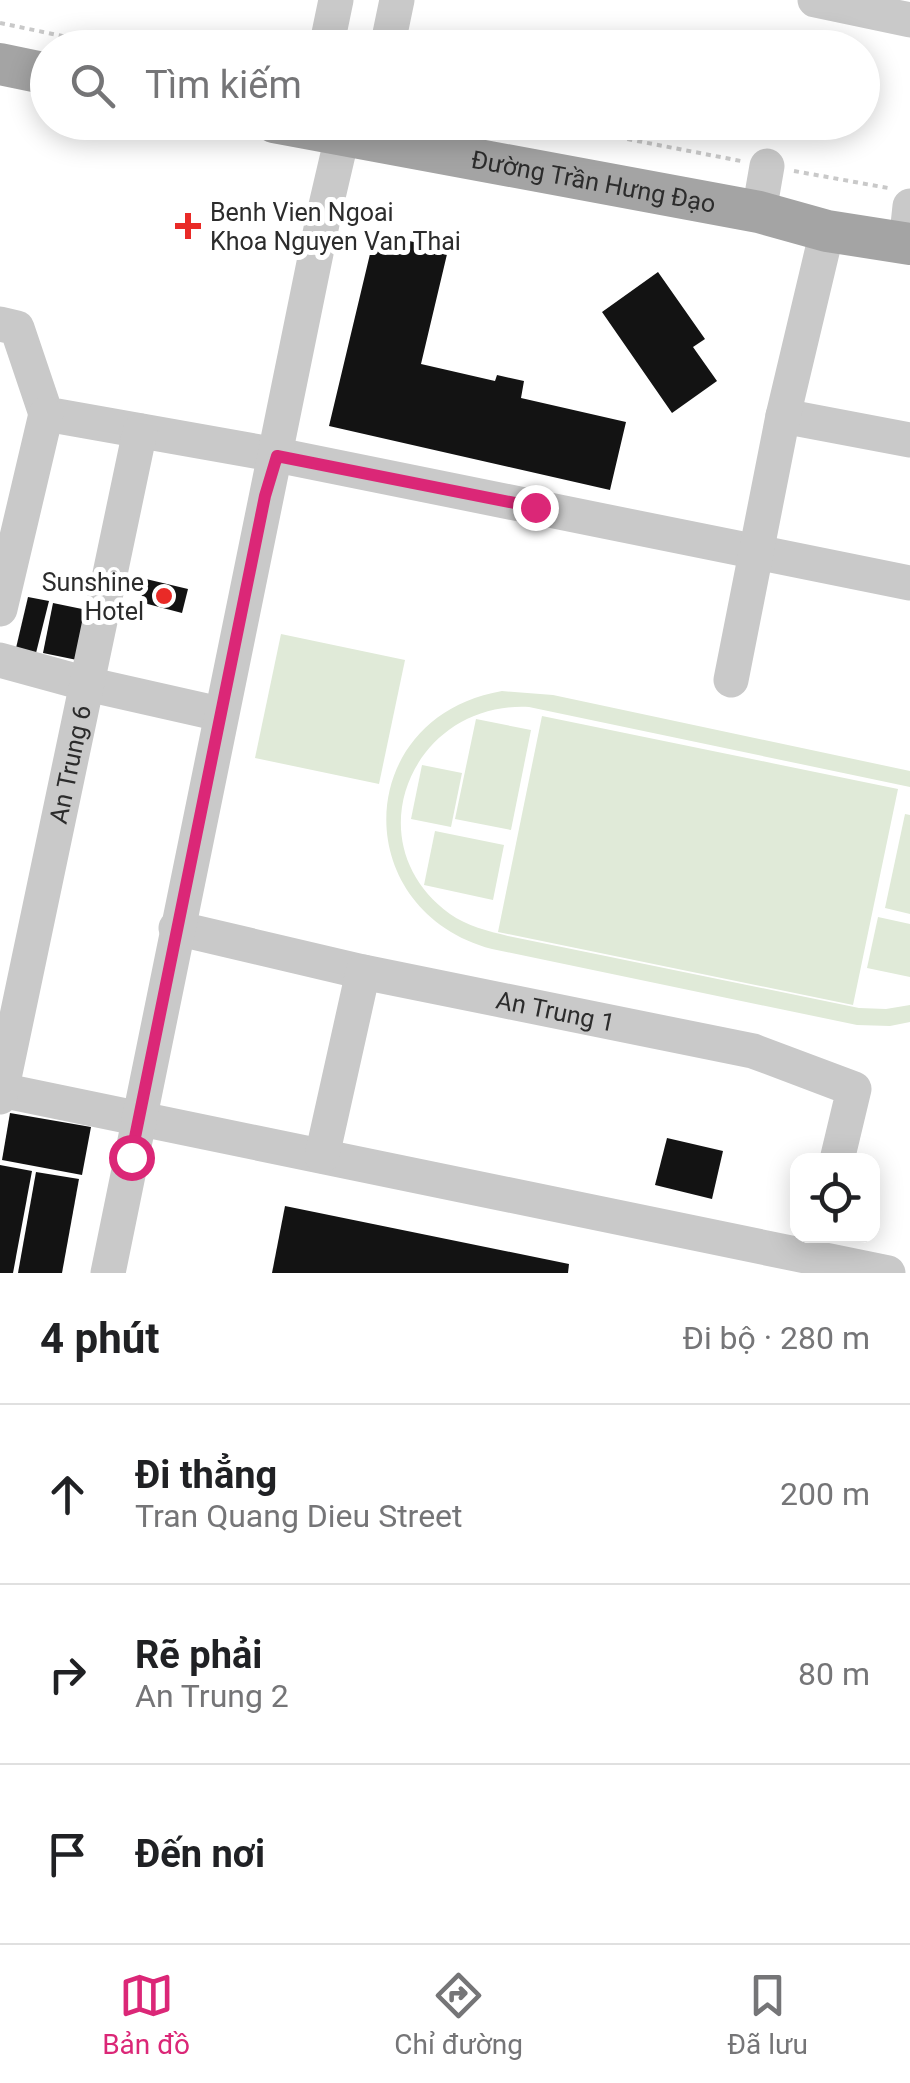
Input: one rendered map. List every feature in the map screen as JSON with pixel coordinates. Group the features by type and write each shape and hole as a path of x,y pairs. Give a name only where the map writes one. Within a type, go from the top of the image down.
{"main road":[{"path":"0,64 30,70"},
{"name":"Đường Trần Hưng Đạo","path":"407,140 759,212 827,231 905,221"}],"street":[{"path":"330,30 336,0"},
{"path":"391,30 397,0"},
{"path":"814,0 910,20"},
{"path":"108,1273 341,140"},
{"path":"759,212 767,166"},
{"path":"731,680 783,416 827,231"},
{"path":"0,324 16,328 46,414 0,609"},
{"path":"46,414 277,456 910,583"},
{"path":"783,416 910,440"},
{"name":"An Trung 6","path":"0,1092 140,431"},
{"path":"0,660 220,714"},
{"path":"176,928 363,972 322,1156"},
{"name":"An Trung 1","path":"363,972 753,1051 854,1089 839,1153"},
{"path":"0,1092 818,1247 888,1273"}],"path":[{"path":"0,23 34,30"},
{"path":"632,140 767,166 905,221"}],"green space":[{"path":"281,634 405,660 379,784 255,758"},
{"path":"502,691 553,695 910,771 910,787 529,707 488,711 454,727 427,751 409,782 401,816 405,851 420,884 450,914 508,936 859,1008 910,1005 910,1022 857,1025 492,949 445,928 411,896 392,857 386,815 395,774 417,737 453,708"},
{"path":"542,716 898,789 853,1005 498,932"},
{"path":"476,719 531,730 511,830 455,819"},
{"path":"422,765 462,773 451,827 411,819"},
{"path":"905,814 910,815 910,914 885,908"},
{"path":"435,831 504,845 493,900 424,885"},
{"path":"878,917 910,924 910,977 867,968"}],"building":[{"path":"375,233 448,250 421,364 495,381 497,375 524,381 521,398 626,422 610,490 329,426"},
{"path":"658,272 705,339 693,347 717,381 672,413 602,312"},
{"name":"Sunshine Hotel","path":"146,579 188,589 182,613 140,602"},
{"path":"28,597 49,601 36,653 16,648"},
{"path":"53,603 87,610 77,660 43,653"},
{"path":"10,1113 91,1127 82,1175 2,1160"},
{"path":"667,1138 723,1151 712,1199 655,1185"},
{"path":"0,1165 32,1171 13,1273 0,1273"},
{"path":"36,1172 79,1179 62,1273 18,1273"},
{"path":"285,1206 569,1264 568,1273 272,1273"}],"place":[{"name":"Benh Vien Ngoai Khoa Nguyen Van Thai","path":"188,226"},
{"name":"Sunshine Hotel","path":"164,596"}],"route":[{"path":"131,1157 265,496 277,456 535,507"}]}
